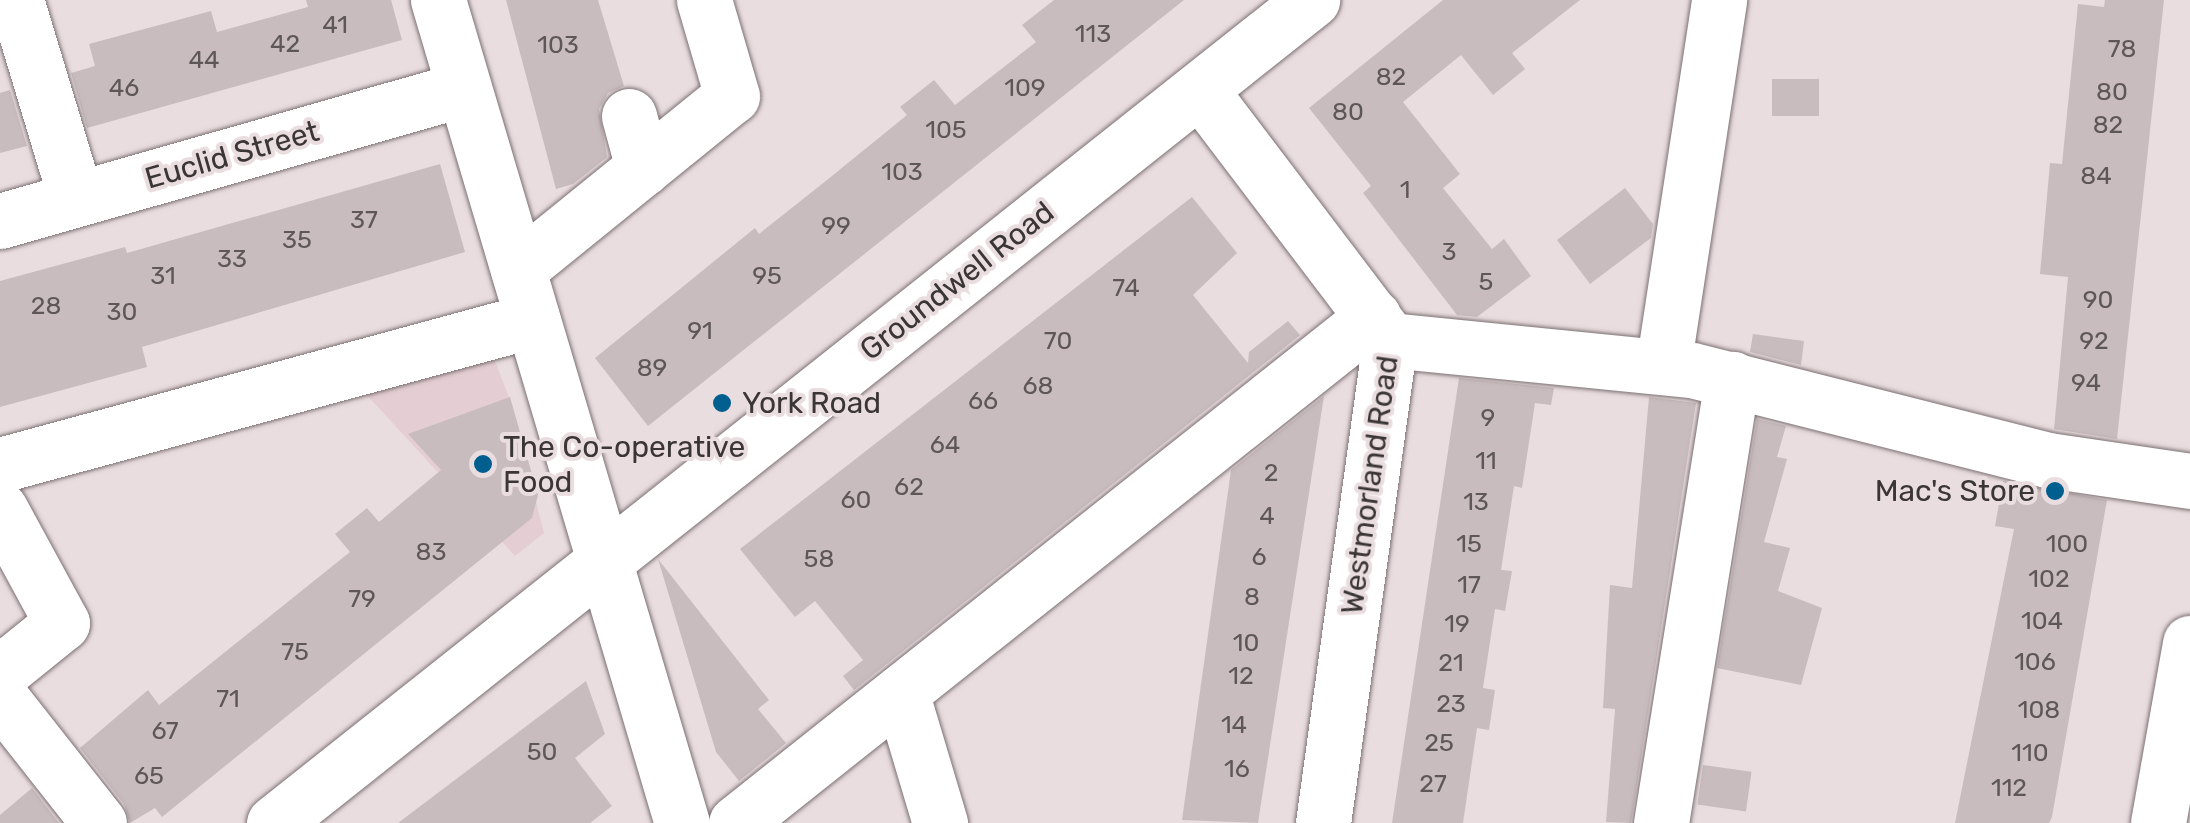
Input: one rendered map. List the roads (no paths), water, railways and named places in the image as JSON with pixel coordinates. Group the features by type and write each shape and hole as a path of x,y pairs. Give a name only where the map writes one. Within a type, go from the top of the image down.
{"street":[{"path":"16,0 76,199"},
{"path":"438,0 607,558 682,823"},
{"path":"0,465 526,294 644,168 732,96 704,0"},
{"name":"Groundwell Road","path":"274,823 1312,0"},
{"path":"1663,367 1719,0"},
{"name":"Euclid Street","path":"0,221 464,90"},
{"name":"Westmorland Road","path":"1200,90 1382,328 1323,823"},
{"path":"629,116 644,168"},
{"path":"736,823 901,692 1382,328 1732,379 2048,460 2190,481"},
{"path":"1662,823 1732,379"},
{"path":"0,509 62,623 0,673"},
{"path":"2158,823 2185,697 2190,643"},
{"path":"901,692 940,823"},
{"path":"0,697 99,823"}],"place":[{"name":"York Road","path":"722,403"},
{"name":"The Co-operative Food","path":"483,464"},
{"name":"Mac's Store","path":"2055,491"}]}
